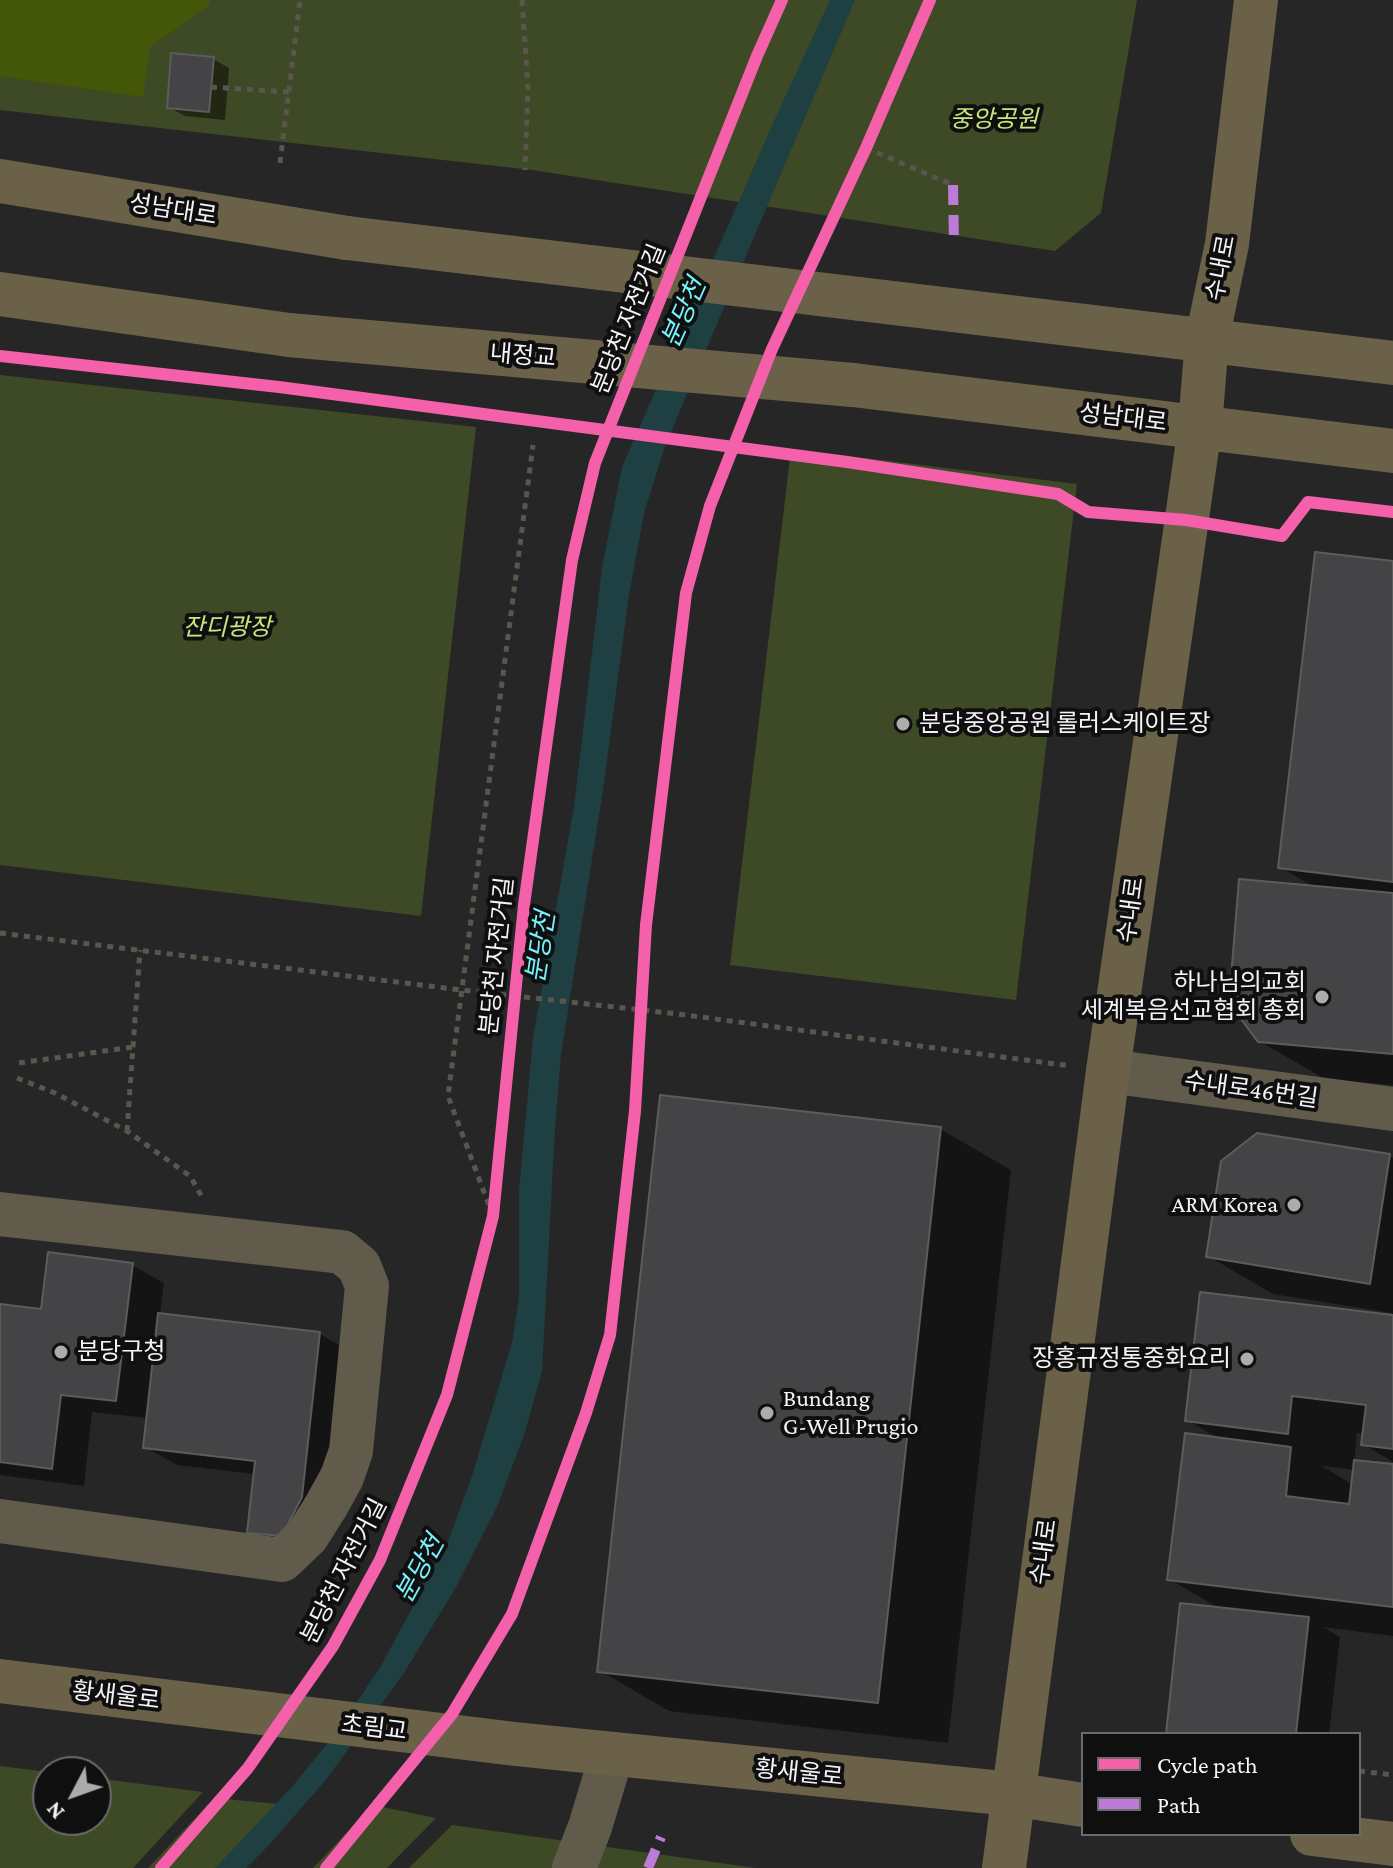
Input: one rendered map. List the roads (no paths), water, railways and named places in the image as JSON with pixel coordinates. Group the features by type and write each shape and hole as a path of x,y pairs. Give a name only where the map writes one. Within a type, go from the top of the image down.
{"main road":[{"name":"수내로","path":"1004,1868 1108,1071 1200,427 1207,339 1227,244 1256,0"},
{"name":"성남대로","path":"0,181 347,238 1207,339"},
{"name":"내정교","path":"0,294 289,335 853,385"},
{"path":"1207,339 1393,363"},
{"name":"성남대로","path":"853,385 1393,451"},
{"name":"황새울로","path":"0,1681 233,1711"},
{"name":"초림교","path":"233,1711 515,1744"},
{"name":"황새울로","path":"515,1744 1012,1794 1081,1805"},
{"path":"1328,1836 1393,1844"}],"street":[{"name":"수내로46번길","path":"1108,1071 1393,1109"},
{"path":"0,1214 342,1252 359,1266 367,1286 351,1451 342,1477 307,1536 282,1560 0,1521"},
{"path":"574,1868 612,1754"}],"water":[{"path":"830,0 855,0 665,446 644,513 561,1054 542,1371 525,1432 497,1507 456,1587 404,1673 325,1781 267,1847 246,1868 215,1868 291,1788 336,1733 381,1666 449,1539 472,1476 512,1343 519,1298 519,1191 533,1038 574,807 602,568 622,467"}],"place":[{"name":"분당중앙공원 롤러스케이트장","path":"903,724"},
{"name":"하나님의교회 세계복음선교협회 총회","path":"1322,997"},
{"name":"ARM Korea","path":"1294,1205"},
{"name":"분당구청","path":"61,1352"},
{"name":"장홍규정통중화요리","path":"1247,1359"},
{"name":"Bundang G-Well Prugio","path":"767,1413"}],"park label":[{"name":"중앙공원","path":"994,120"},
{"name":"잔디광장","path":"227,628"}],"water label":[{"name":"분당천","path":"684,313"},
{"name":"분당천","path":"541,947"},
{"name":"분당천","path":"420,1569"}]}
